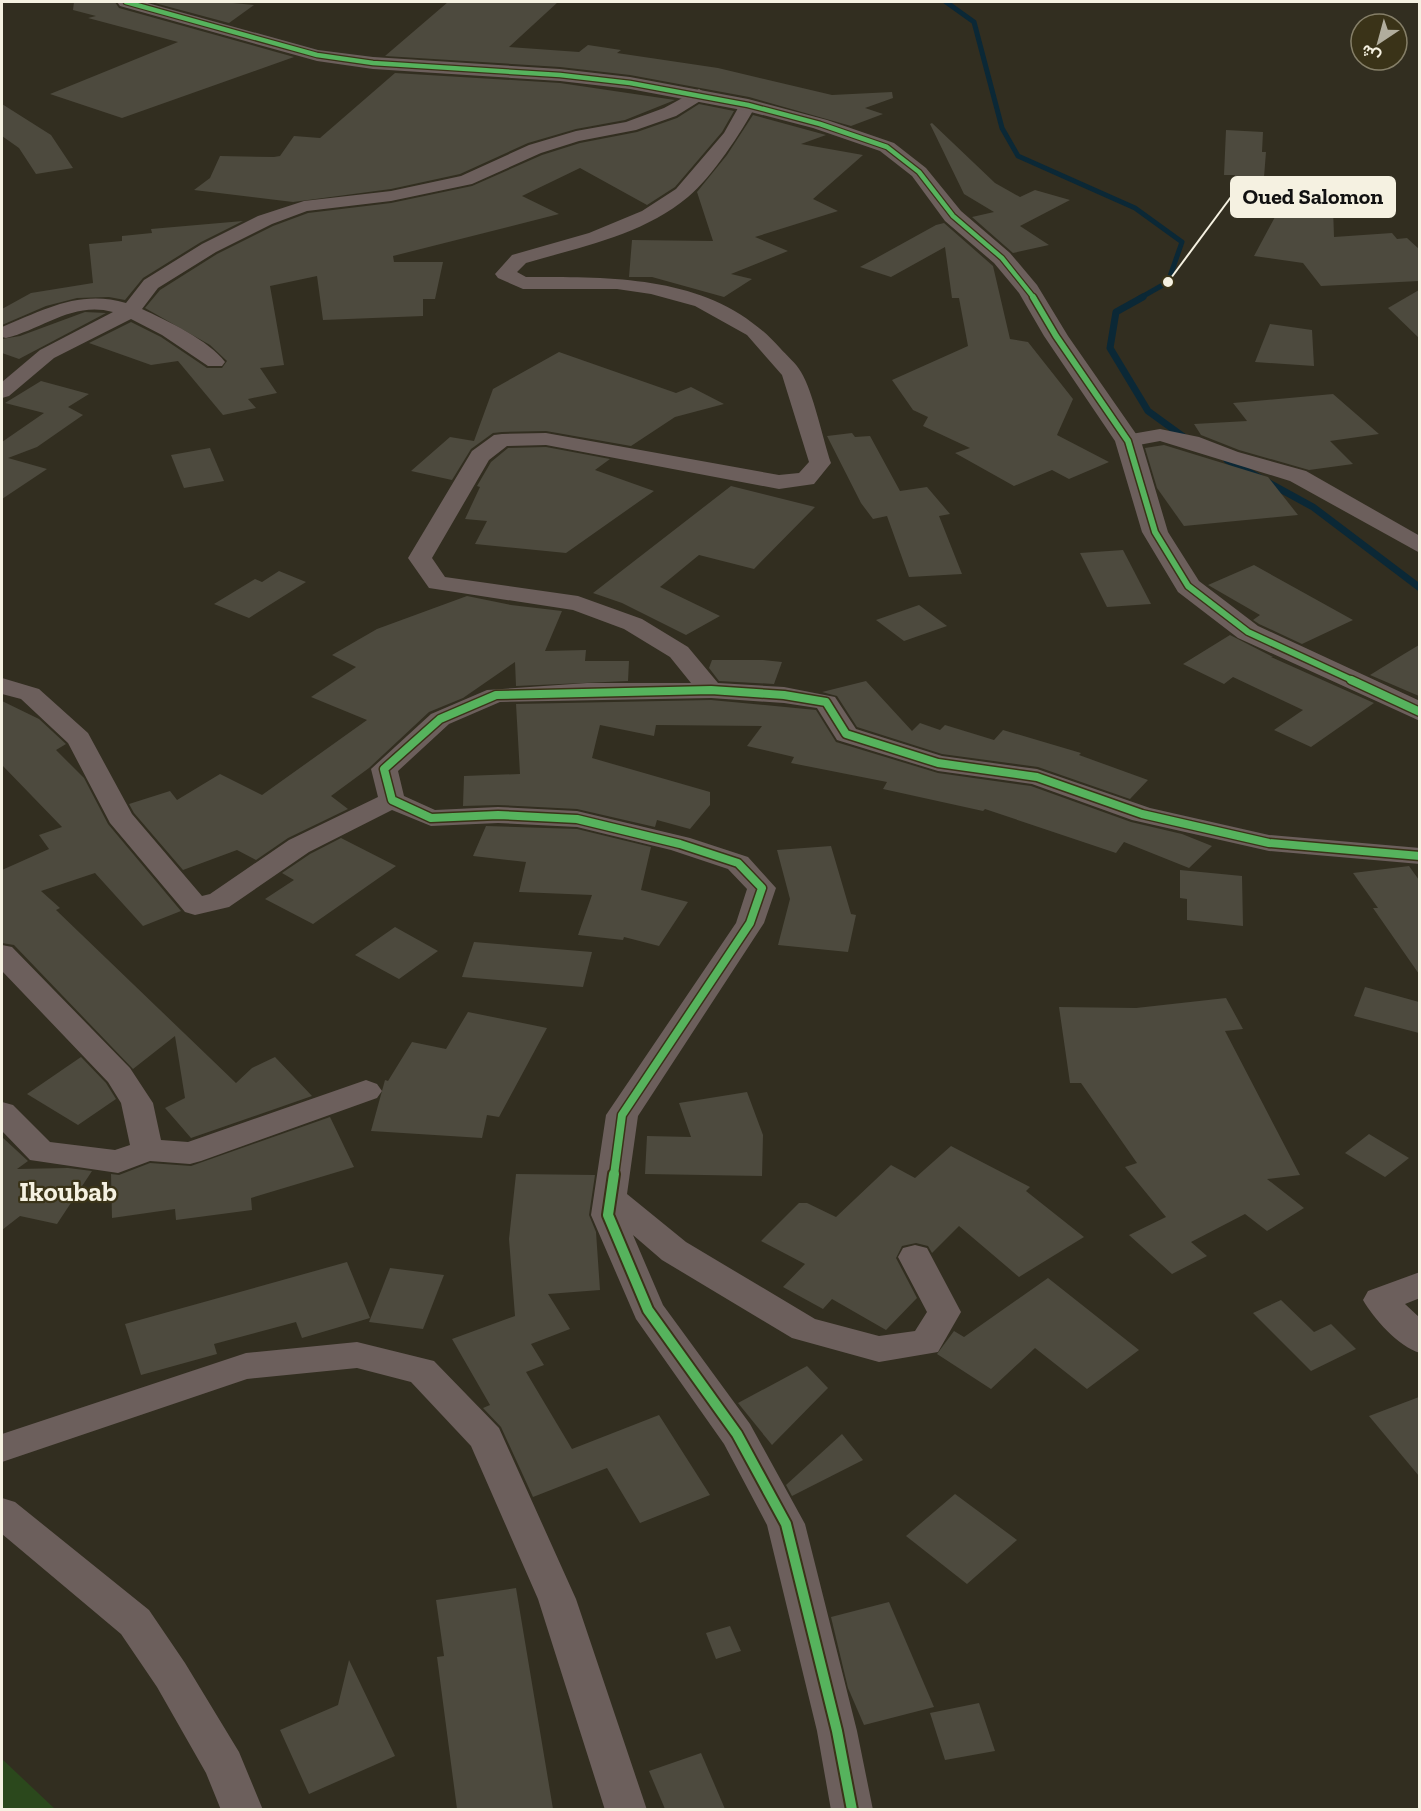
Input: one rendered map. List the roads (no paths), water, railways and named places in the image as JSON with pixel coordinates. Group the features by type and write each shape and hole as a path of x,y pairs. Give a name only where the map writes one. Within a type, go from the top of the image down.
{"street":[{"path":"126,2 317,55 373,63 560,75 699,94 820,124 887,147 919,172 953,216 1002,258 1029,290 1056,336 1128,441 1155,532 1188,586 1248,632 1419,712"},
{"path":"2,392 47,354 130,311 152,284 209,248 265,220 304,206 391,196 466,180 535,148 576,136 630,126 670,112 699,94"},
{"path":"711,690 679,652 633,624 579,603 437,582 420,558 480,456 502,440 546,439 779,482 806,478 820,463 792,374 754,331 702,302 653,288 617,283 523,283 506,274 519,259 596,237 648,215 682,193 731,135 748,105"},
{"path":"6,332 78,304 101,302 130,311 195,346 215,362"},
{"path":"1128,441 1160,435 1191,442 1230,457 1298,476 1419,546"},
{"path":"2,686 30,694 79,739 120,817 195,906 219,901 299,846 392,800"},
{"path":"392,800 384,769 440,719 496,695 587,691 711,690 784,695 826,702 846,734 938,763 1037,777 1142,814 1269,843 1419,856"},
{"path":"392,800 430,818 498,815 577,819 680,844 738,863 762,888 750,923 622,1115 608,1215 648,1310 736,1434 786,1524 837,1731 852,1809"},
{"path":"2,954 119,1075 137,1103 147,1150"},
{"path":"2,1113 41,1152 118,1162 147,1150 190,1153 366,1091"},
{"path":"610,1198 675,1251 804,1329 879,1349 926,1343 944,1312 915,1257"},
{"path":"1419,1284 1380,1300 1419,1340"},
{"path":"2,1448 246,1366 357,1355 422,1371 486,1438 557,1599 626,1809"},
{"path":"2,1513 135,1622 171,1676 224,1765 242,1809"}],"waterway":[{"path":"946,2 974,22 1002,128 1018,156 1135,208 1182,242 1168,282 1140,298"},
{"path":"1143,297 1116,312 1110,348 1148,411 1188,440"},
{"path":"1227,460 1313,507 1420,588"}],"place":[{"name":"Oued Salomon","path":"1168,282"}],"district":[{"name":"Ikoubab","path":"68,1192"}]}
